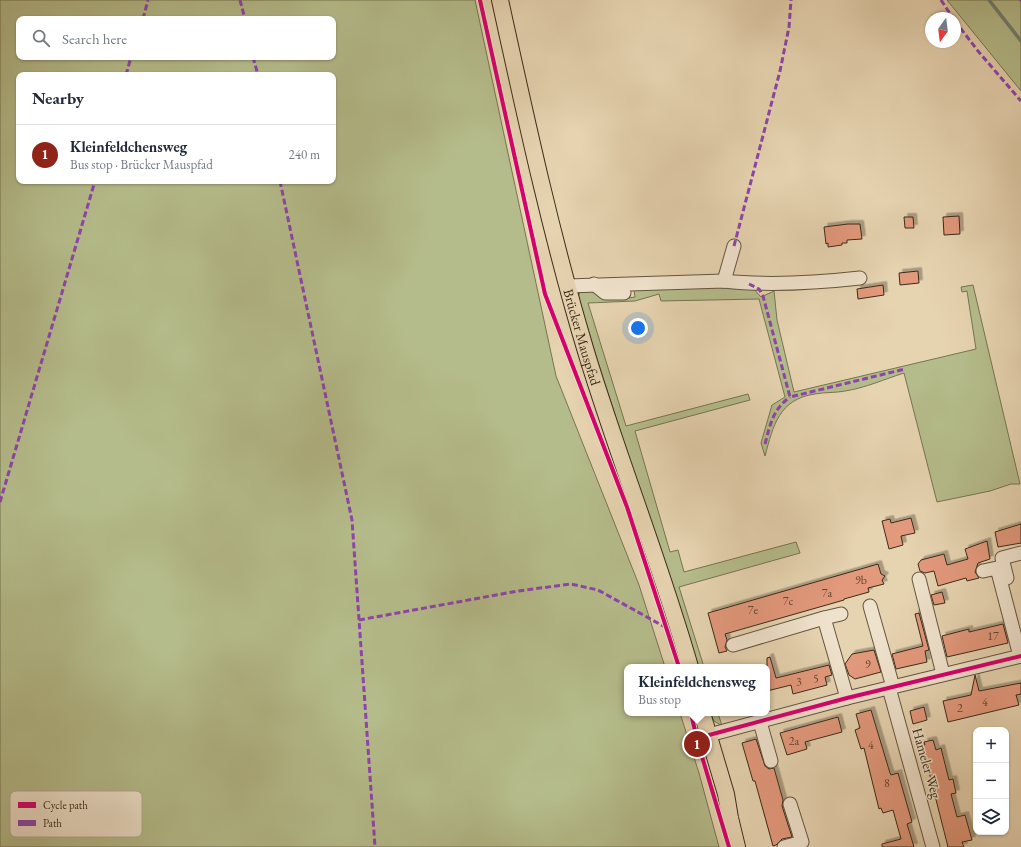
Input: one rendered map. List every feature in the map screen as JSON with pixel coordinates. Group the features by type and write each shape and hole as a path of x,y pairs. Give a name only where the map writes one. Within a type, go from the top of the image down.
{"main road":[{"name":"Brücker Mauspfad","path":"500,0 534,155 567,286 588,357 689,664"},
{"path":"703,716 726,794 737,847"}],"street":[{"path":"724,281 734,246"},
{"path":"567,286 724,281 775,284 860,278"},
{"path":"594,284 605,293 624,293"},
{"path":"1021,553 1002,558 1021,637"},
{"path":"708,735 847,698 1020,656 997,568 983,571"},
{"path":"919,579 943,674"},
{"name":"Hameler Weg","path":"870,606 934,847"},
{"path":"733,646 841,614"},
{"path":"824,618 847,698"},
{"path":"760,722 771,761"},
{"path":"784,847 802,842 790,804"}],"green space":[{"path":"0,0 475,0 556,376 639,585 664,664 624,664 624,716 681,716 699,773 719,847 0,847"},
{"path":"947,0 1021,0 1021,91 961,17 961,12 957,12"},
{"path":"973,285 1020,484 1011,484 990,491 937,502 904,373 860,388 841,392 815,394 803,397 793,402 785,408 775,425 765,456 761,443 772,405 785,397 759,299 661,301 659,294 635,301 588,303 626,426 748,394 750,400 635,431 670,552 678,550 684,572 796,542 800,553 679,587 703,664 696,664 578,297 581,290 629,296 629,298 635,297 634,290 629,291 627,287 752,287 761,297 774,291 777,320 794,392 976,349 967,291 962,292 961,287"},
{"path":"712,716 719,716 722,726 714,721"}],"building":[{"path":"959,216 960,234 944,235 943,217"},
{"path":"904,217 913,217 914,228 905,228"},
{"path":"860,224 862,239 847,240 847,243 842,243 842,245 828,247 828,243 826,244 824,227"},
{"path":"918,271 919,283 900,285 899,273"},
{"path":"883,285 884,295 858,299 857,289"},
{"path":"911,518 915,533 901,536 903,545 889,549 882,521 890,519 891,523"},
{"path":"1021,524 1021,543 998,547 995,532"},
{"path":"987,541 990,559 978,563 975,572 979,578 967,581 966,578 938,586 934,571 925,573 920,571 918,564 921,560 944,554 947,565 968,559 965,549"},
{"path":"878,564 881,574 885,576 882,580 884,584 868,588 869,592 844,600 725,634 727,640 725,647 727,651 719,653 708,613"},
{"path":"942,592 945,603 934,605 931,595"},
{"path":"919,613 929,650 925,651 927,662 896,669 892,654 923,646 915,614"},
{"path":"1003,624 1008,643 947,657 942,636 969,629 969,632"},
{"path":"874,650 881,672 855,679 849,675 845,664 852,654"},
{"path":"770,657 776,678 829,665 832,675 825,677 827,685 793,694 791,685 770,690 770,664 767,664 767,658"},
{"path":"975,675 979,691 1021,683 1021,694 1016,695 1019,705 948,722 943,701 971,695"},
{"path":"924,707 927,720 913,724 910,711"},
{"path":"871,710 890,773 891,775 898,773 912,822 907,824 914,847 882,847 882,844 901,839 893,810 883,813 881,808 879,809 864,748 861,749 855,730 860,728 856,714"},
{"path":"838,717 842,732 805,742 807,749 787,755 780,733"},
{"path":"756,739 765,766 769,769 774,768 783,800 782,806 792,837 782,839 773,846 755,781 753,781 742,743"},
{"path":"933,740 936,750 941,748 949,780 953,779 956,793 951,794 957,817 965,815 972,840 962,842 964,847 948,847 928,768 920,747 925,745 924,742"}],"waterway":[{"path":"989,0 1021,41"}],"marked path":[{"path":"144,16 148,0"},
{"path":"240,0 244,16"},
{"path":"734,246 780,71 789,27 791,0"},
{"path":"941,0 949,12"},
{"path":"961,29 1021,101"},
{"path":"127,72 130,60"},
{"path":"254,60 257,72"},
{"path":"0,502 94,184"},
{"path":"281,184 352,520 375,847"},
{"path":"749,284 759,289 763,296 790,397 905,369"},
{"path":"765,444 776,412 790,397"},
{"path":"359,620 518,591 571,584 598,590 665,627"}],"cycle path":[{"path":"480,0 545,294 627,507 678,664"},
{"path":"709,735 847,698 1021,656"},
{"path":"692,716 697,740 729,847"}],"place":[{"name":"Kleinfeldchensweg","path":"697,744"}]}
